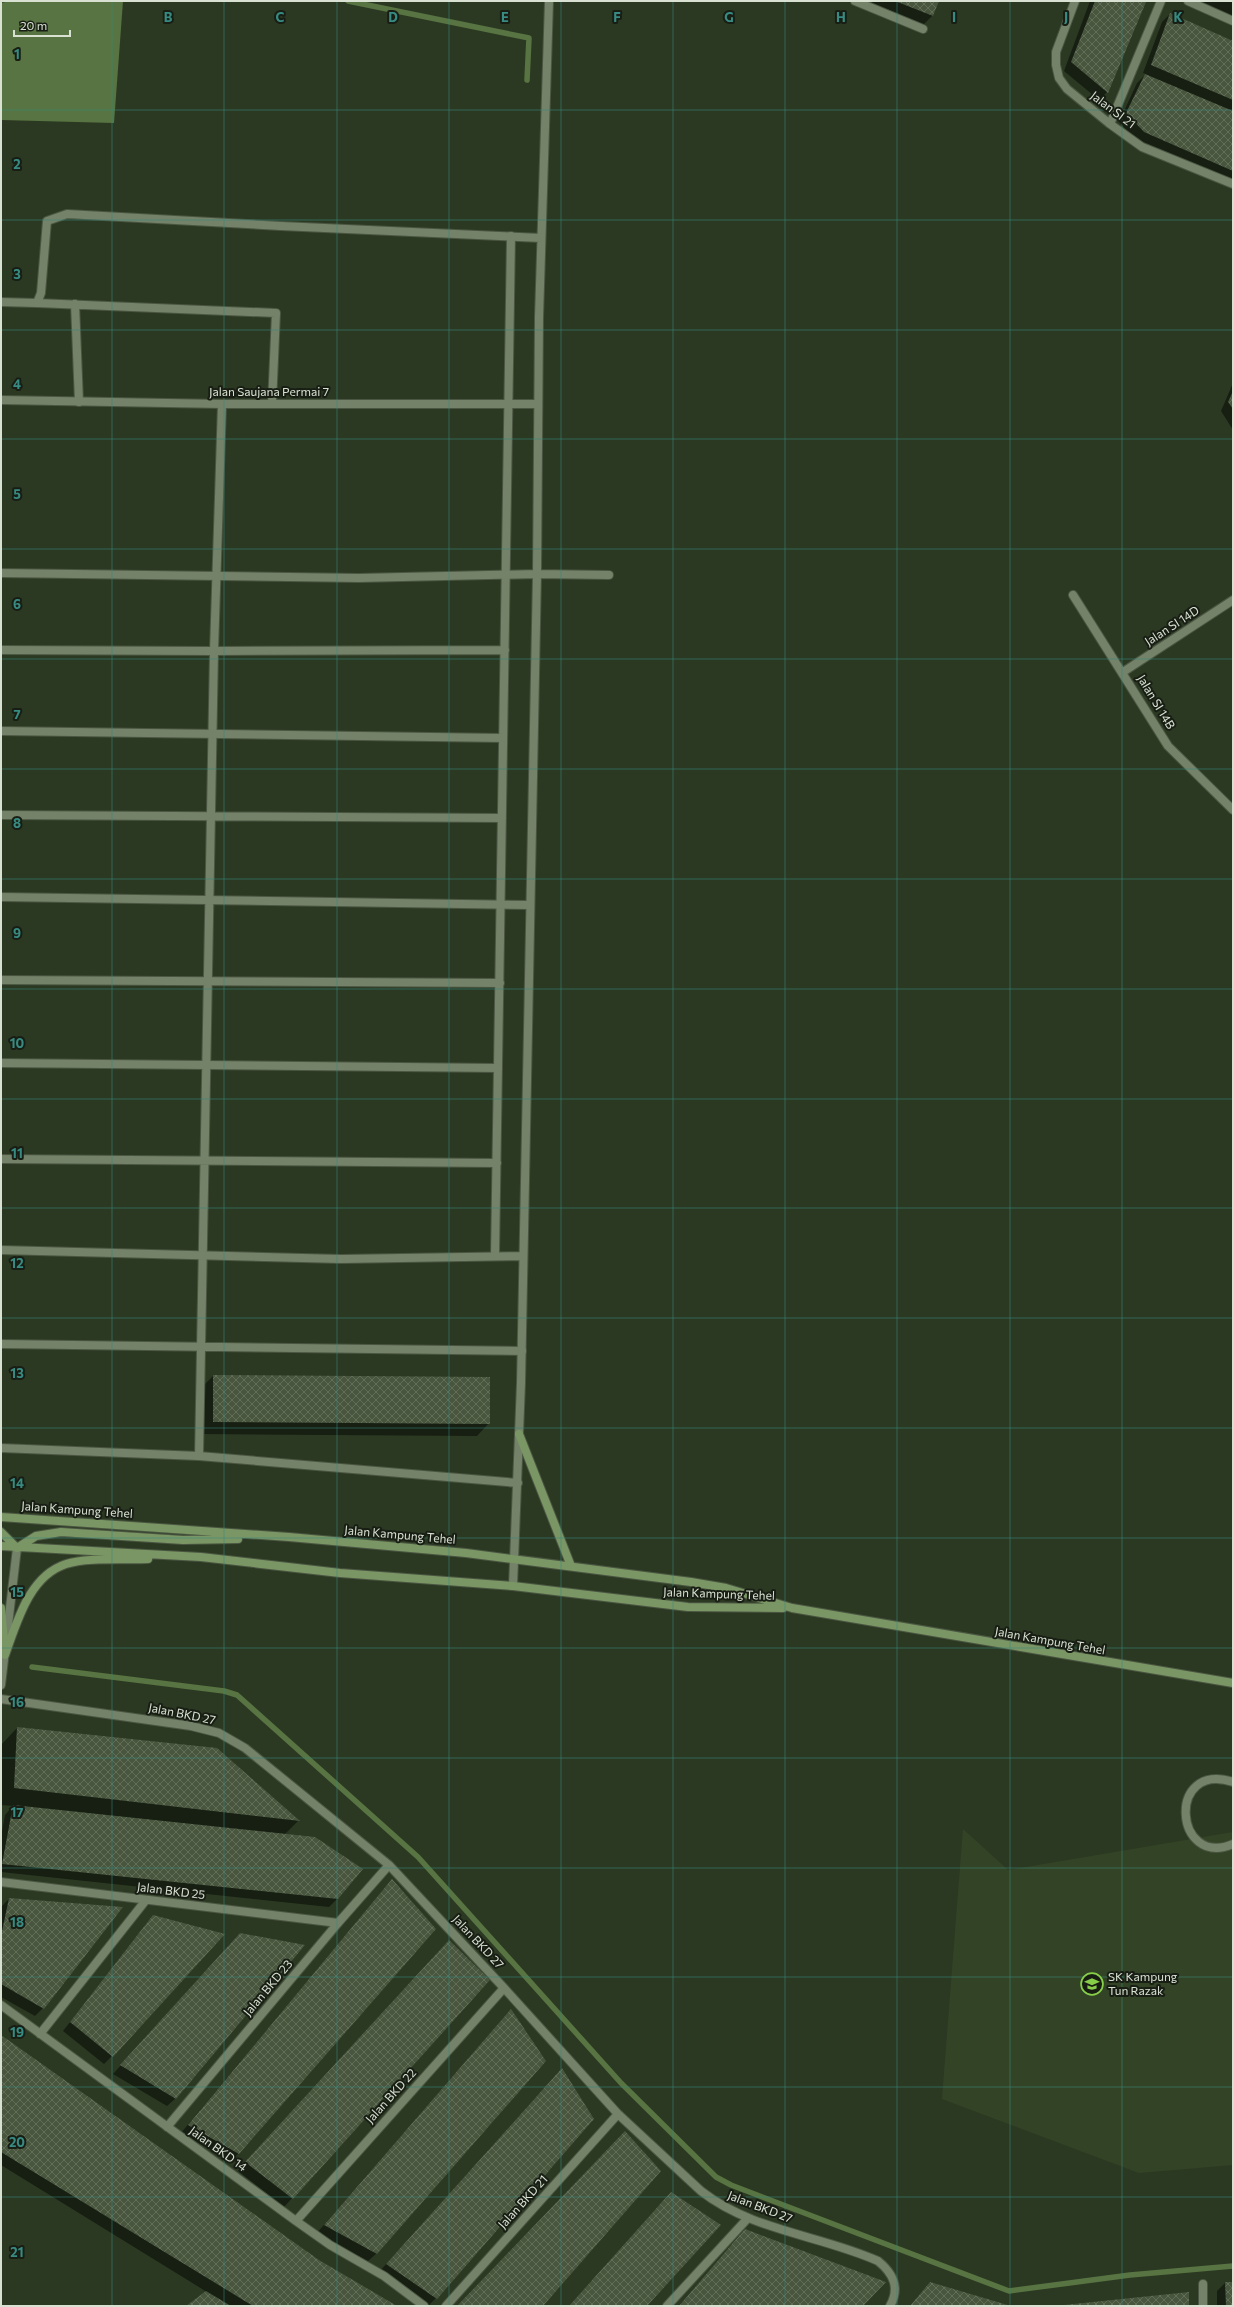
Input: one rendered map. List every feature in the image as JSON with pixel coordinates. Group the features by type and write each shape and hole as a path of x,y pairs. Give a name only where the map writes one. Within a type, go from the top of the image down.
{"main road":[{"path":"519,1434 571,1566"},
{"name":"Jalan Kampung Tehel","path":"1,1517 289,1538 514,1559 571,1566 726,1588 792,1608 1233,1683"},
{"path":"1,1532 17,1548 36,1536 61,1532 183,1540 289,1538"},
{"name":"Jalan Kampung Tehel","path":"1,1546 201,1557 340,1573 513,1586 688,1607 792,1608"},
{"path":"5,1654 20,1614 32,1592 47,1575 66,1564 201,1557"},
{"path":"1,1608 5,1654"}],"street":[{"path":"513,1586 522,1351 522,1256 537,574 541,238 549,1"},
{"path":"855,1 923,29"},
{"name":"Jalan SI 21","path":"1075,1 1056,52 1056,65 1059,78 1068,89 1110,124 1142,147 1233,184"},
{"path":"1110,124 1161,1"},
{"path":"1188,1 1233,21"},
{"path":"37,303 41,293 47,221 67,214 280,226 541,238"},
{"path":"495,1256 511,236"},
{"path":"1,302 276,313 272,404"},
{"path":"74,304 79,402"},
{"name":"Jalan Saujana Permai 7","path":"1,400 222,404 538,404"},
{"path":"200,1456 212,734 222,404"},
{"path":"1,573 359,578 537,574 609,575"},
{"name":"Jalan SI 14B","path":"1073,595 1123,672 1168,746 1230,801 1233,810"},
{"name":"Jalan SI 14D","path":"1123,672 1233,600"},
{"path":"1,650 505,650"},
{"path":"1,731 503,738"},
{"path":"1,815 502,818"},
{"path":"1,897 530,905"},
{"path":"1,980 500,983"},
{"path":"1,1063 498,1068"},
{"path":"1,1159 497,1163"},
{"path":"1,1250 340,1259 522,1256"},
{"path":"1,1344 201,1348 522,1351"},
{"path":"1,1448 200,1456 518,1483"},
{"path":"1,1685 17,1548"},
{"name":"Jalan BKD 27","path":"1,1699 191,1726 219,1733 245,1748 389,1865 504,1988 618,2114 701,2191 715,2202 748,2218 866,2256 886,2268 895,2282 896,2291 890,2306"},
{"path":"1233,1782 1215,1779 1197,1786 1186,1802 1184,1812 1189,1830 1203,1844 1222,1847 1233,1844"},
{"name":"Jalan BKD 23","path":"167,2126 338,1923 389,1865"},
{"name":"Jalan BKD 25","path":"1,1882 338,1923"},
{"path":"40,2034 146,1900"},
{"name":"Jalan BKD 22","path":"296,2221 504,1988"},
{"name":"Jalan BKD 14","path":"1,2005 296,2221 330,2245 384,2276 424,2306"},
{"name":"Jalan BKD 21","path":"446,2306 618,2114"},
{"path":"667,2306 748,2218"},
{"path":"1203,2284 1204,2306"}],"shaded area":[{"path":"10,1 123,1 114,123 1,120 1,3"},
{"name":"SK Kampung Tun Razak","path":"963,1829 1008,1870 1233,1832 1233,2165 1139,2173 942,2099"}],"building":[{"path":"895,1 939,1 933,16"},
{"path":"1095,1 1146,2 1108,93 1071,62"},
{"path":"1170,13 1233,41 1233,100 1151,65"},
{"path":"1145,74 1233,111 1233,171 1144,132 1126,113"},
{"path":"1233,391 1233,409 1228,402"},
{"path":"213,1375 490,1377 490,1424 213,1422"},
{"path":"17,1727 217,1748 300,1821 14,1788"},
{"path":"13,1805 315,1837 363,1869 338,1899 2,1864"},
{"path":"392,1879 436,1929 239,2154 188,2125"},
{"path":"9,1898 123,1907 44,2009 1,1984 1,1936"},
{"path":"153,1915 225,1934 113,2057 70,2022"},
{"path":"240,1933 305,1945 176,2099 120,2065"},
{"path":"449,1940 490,1980 293,2199 245,2162"},
{"path":"511,2009 546,2061 377,2254 324,2225"},
{"path":"1,2035 319,2260 397,2306 253,2306 1,2152"},
{"path":"562,2068 594,2119 437,2299 386,2264"},
{"path":"625,2131 661,2171 543,2306 457,2306"},
{"path":"671,2192 721,2225 647,2306 569,2306"},
{"path":"745,2229 886,2282 863,2306 679,2306"},
{"path":"930,2282 1011,2306 910,2306"},
{"path":"1225,2282 1233,2282 1233,2306 1226,2306"},
{"path":"206,2291 231,2306 186,2306"},
{"path":"1189,2292 1189,2306 1064,2306 1064,2305"}],"waterway":[{"path":"348,1 529,38 527,80"},
{"path":"32,1667 224,1691 237,1695 418,1857 621,2083 716,2177 731,2185 1009,2291 1130,2275 1233,2266"}],"place":[{"name":"SK Kampung Tun Razak","path":"1092,1984"}]}
